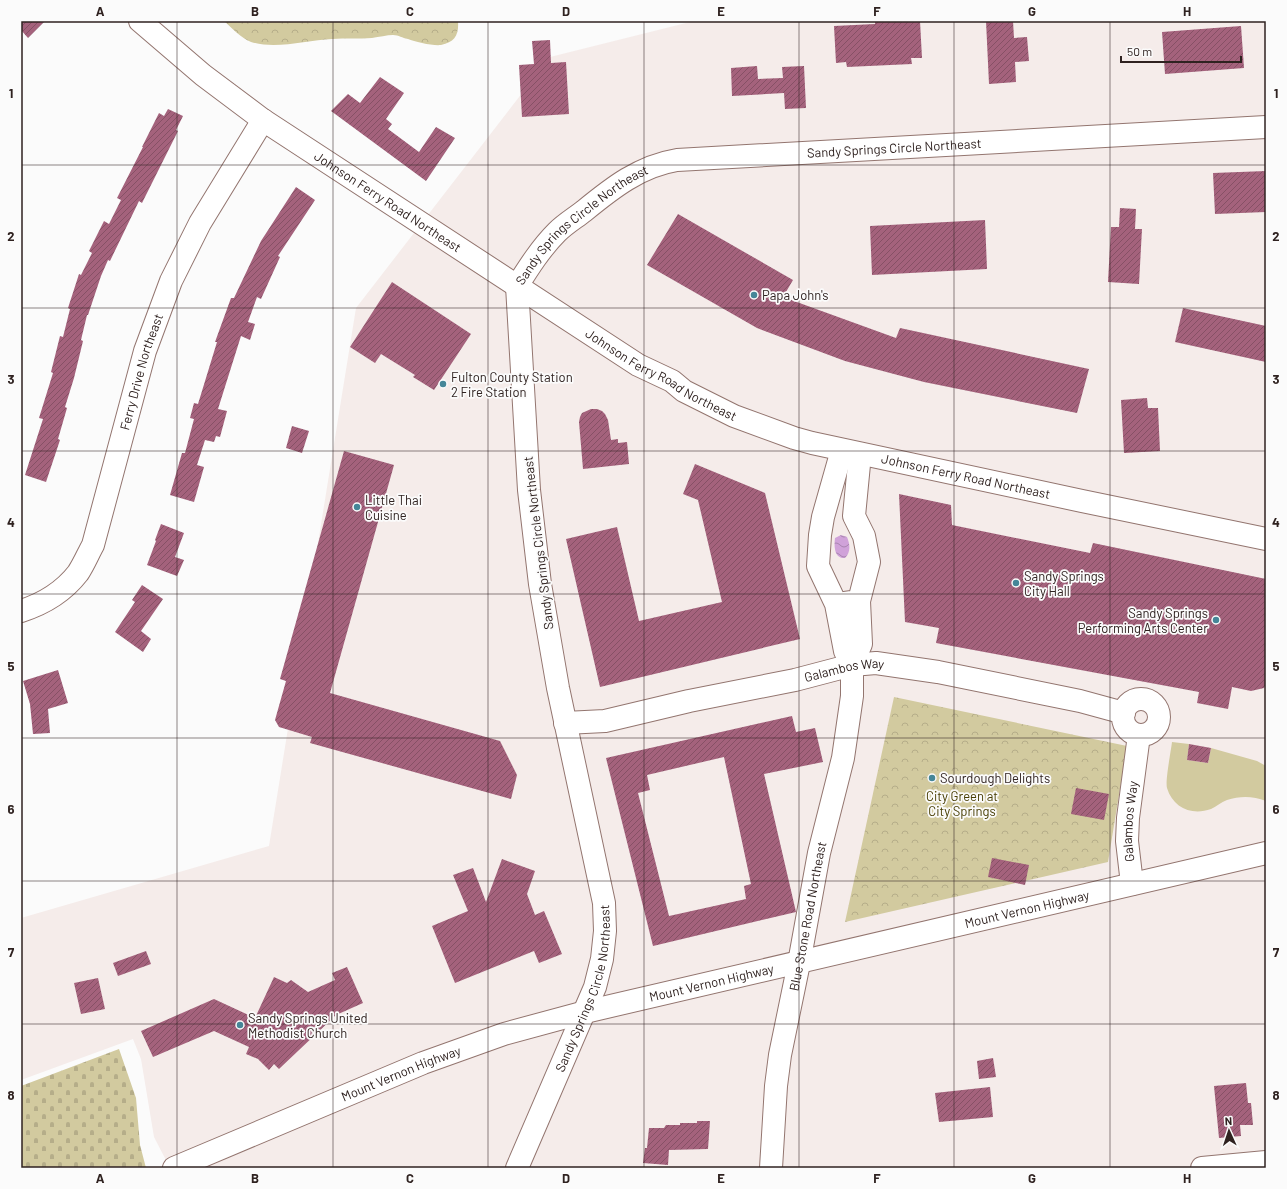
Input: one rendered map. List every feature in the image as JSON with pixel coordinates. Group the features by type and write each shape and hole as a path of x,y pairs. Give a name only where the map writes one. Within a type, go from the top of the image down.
{"street":[{"name":"Johnson Ferry Road Northeast","path":"140,21 203,75 263,120 638,365 672,381 684,391 734,416 794,438 851,452 1266,539"},
{"name":"Ferry Drive Northeast","path":"21,611 41,603 57,593 78,572 93,545 146,351 171,281 200,223 263,120"},
{"name":"Sandy Springs Circle Northeast","path":"517,1168 585,1012 602,959 605,931 604,903 565,723 540,584 529,490 517,286 530,264 558,231 600,198 630,177 663,163 692,160 1266,127"},
{"path":"823,517 854,516 851,452"},
{"name":"Blue Stone Road Northeast","path":"851,452 823,517 818,566 836,604 845,651 852,665"},
{"name":"Blue Stone Road Northeast","path":"771,1168 776,1086 780,1055 799,963 819,853 843,758 852,696 852,665 861,644 859,601 869,562 864,536 854,516"},
{"path":"836,604 859,601"},
{"name":"Galambos Way","path":"565,723 605,721 689,701 795,680 852,665 876,663 938,672 1080,701 1124,713"},
{"path":"1141,699 1152,703 1156,707 1158,713 1158,724 1150,733 1139,735 1128,730 1125,724 1124,713 1126,707 1130,703 1141,699"},
{"name":"Galambos Way","path":"1132,884 1127,841 1128,818 1139,735"},
{"name":"Mount Vernon Highway","path":"174,1168 423,1063 504,1034 585,1012 1266,853"},
{"path":"1202,1168 1266,1162"}],"shaded area":[{"path":"694,21 1266,21 1266,1168 170,1168 154,1137 141,1059 133,1039 21,1080 21,918 269,846 356,308 550,57"}],"green space":[{"path":"224,21 458,21 458,30 453,40 441,45 424,44 393,35 372,38 332,39 271,45 247,40"},
{"name":"City Green at City Springs","path":"894,697 1127,746 1108,862 845,922"},
{"path":"1172,742 1189,744 1187,760 1208,763 1211,748 1257,761 1266,766 1266,801 1246,797 1225,801 1211,809 1204,811 1190,811 1184,809 1174,801 1167,788 1167,773"},
{"path":"119,1049 136,1098 140,1145 146,1168 21,1168 21,1086"}],"water":[{"path":"841,535 847,537 849,542 849,551 845,558 841,558 837,554 835,548 835,538"}],"building":[{"path":"21,21 45,21 28,38 21,30"},
{"path":"875,21 920,21 922,58 911,58 912,64 847,67 846,62 836,63 834,26 875,24"},
{"path":"986,21 1013,21 1014,38 1027,37 1029,61 1015,62 1016,82 989,84"},
{"path":"1241,26 1244,68 1165,74 1162,32"},
{"path":"550,40 551,63 566,62 569,114 522,117 519,65 534,64 532,41"},
{"path":"757,66 758,79 783,78 782,67 804,66 806,108 785,109 784,93 732,96 731,68"},
{"path":"380,77 404,93 386,119 392,124 388,129 419,152 436,127 455,138 426,181 331,111 348,94 360,103"},
{"path":"168,109 183,116 176,130 178,131 142,203 139,201 110,261 108,260 101,276 87,315 81,340 83,341 58,439 60,440 46,482 25,475 43,419 39,418 53,373 51,372 60,336 63,337 70,309 68,308 79,274 81,275 92,253 89,251 104,221 109,224 121,200 117,198 159,113 164,116"},
{"path":"1266,171 1266,212 1215,214 1213,173"},
{"path":"296,187 315,200 278,256 280,257 261,299 257,297 248,322 255,324 250,340 241,336 218,409 227,411 220,437 216,436 214,442 205,440 197,465 204,467 194,502 170,495 182,453 185,453 194,419 190,418 194,403 198,404 217,342 215,342 231,298 234,298 261,241"},
{"path":"1120,208 1136,209 1135,229 1142,229 1139,284 1108,282 1111,227 1119,227"},
{"path":"678,214 793,280 783,297 896,338 900,328 1089,369 1077,413 924,382 845,361 757,328 647,265"},
{"path":"985,220 987,269 872,275 870,226"},
{"path":"392,282 471,334 434,390 413,377 415,375 381,354 375,363 350,347"},
{"path":"1183,308 1266,326 1266,362 1175,342"},
{"path":"1147,398 1148,408 1158,408 1160,451 1124,453 1121,400"},
{"path":"591,409 597,409 605,414 608,420 611,440 618,439 618,443 627,442 629,464 583,469 579,422 582,413"},
{"path":"292,426 309,431 302,453 286,448"},
{"path":"344,451 394,465 330,693 500,741 517,775 511,799 310,743 312,737 279,727 275,720 286,681 280,679"},
{"path":"695,464 765,493 800,639 600,687 566,539 617,527 639,621 722,602 698,500 683,494"},
{"path":"899,494 951,505 952,525 1090,553 1093,543 1266,579 1266,684 1264,688 1251,691 1232,687 1228,709 1197,703 1199,692 936,643 939,628 905,622"},
{"path":"161,524 184,533 175,557 184,560 177,576 147,565"},
{"path":"142,585 163,599 141,631 151,639 143,652 115,632 135,602 132,600"},
{"path":"58,670 68,703 48,709 50,733 33,734 30,704 23,681"},
{"path":"792,716 796,732 815,728 823,762 764,774 796,912 653,946 606,758","holes":["724,757 751,884 744,886 746,899 669,916 638,793 650,790 647,775"]},
{"path":"1189,744 1211,748 1208,763 1187,760"},
{"path":"1076,788 1109,794 1104,820 1071,814"},
{"path":"992,858 1029,865 1025,885 988,877"},
{"path":"502,859 535,871 527,894 535,915 544,911 562,954 539,963 534,951 455,983 432,926 468,911 453,875 473,868 486,902"},
{"path":"146,951 151,964 118,976 113,963"},
{"name":"Sandy Springs United Methodist Church","path":"347,967 363,1003 336,1015 279,1069 274,1064 269,1070 258,1059 246,1054 249,1047 214,1031 153,1057 141,1031 214,999 255,1018 274,977 287,983 291,980 308,992 335,980 332,973"},
{"path":"98,978 105,1009 81,1014 74,983"},
{"path":"993,1058 996,1077 979,1079 977,1061"},
{"path":"1246,1083 1248,1103 1251,1103 1253,1125 1240,1125 1241,1136 1219,1138 1214,1086"},
{"path":"990,1087 993,1117 939,1122 935,1093"},
{"path":"697,1121 710,1121 708,1149 669,1150 668,1165 643,1163 645,1148 647,1148 649,1128 664,1128 666,1125 697,1123"}],"place":[{"name":"Papa John's","path":"754,295"},
{"name":"Fulton County Station 2 Fire Station","path":"443,384"},
{"name":"Little Thai Cuisine","path":"357,507"},
{"name":"Sandy Springs City Hall","path":"1016,583"},
{"name":"Sandy Springs Performing Arts Center","path":"1216,620"},
{"name":"Sourdough Delights","path":"932,778"},
{"name":"Sandy Springs United Methodist Church","path":"240,1025"}]}
